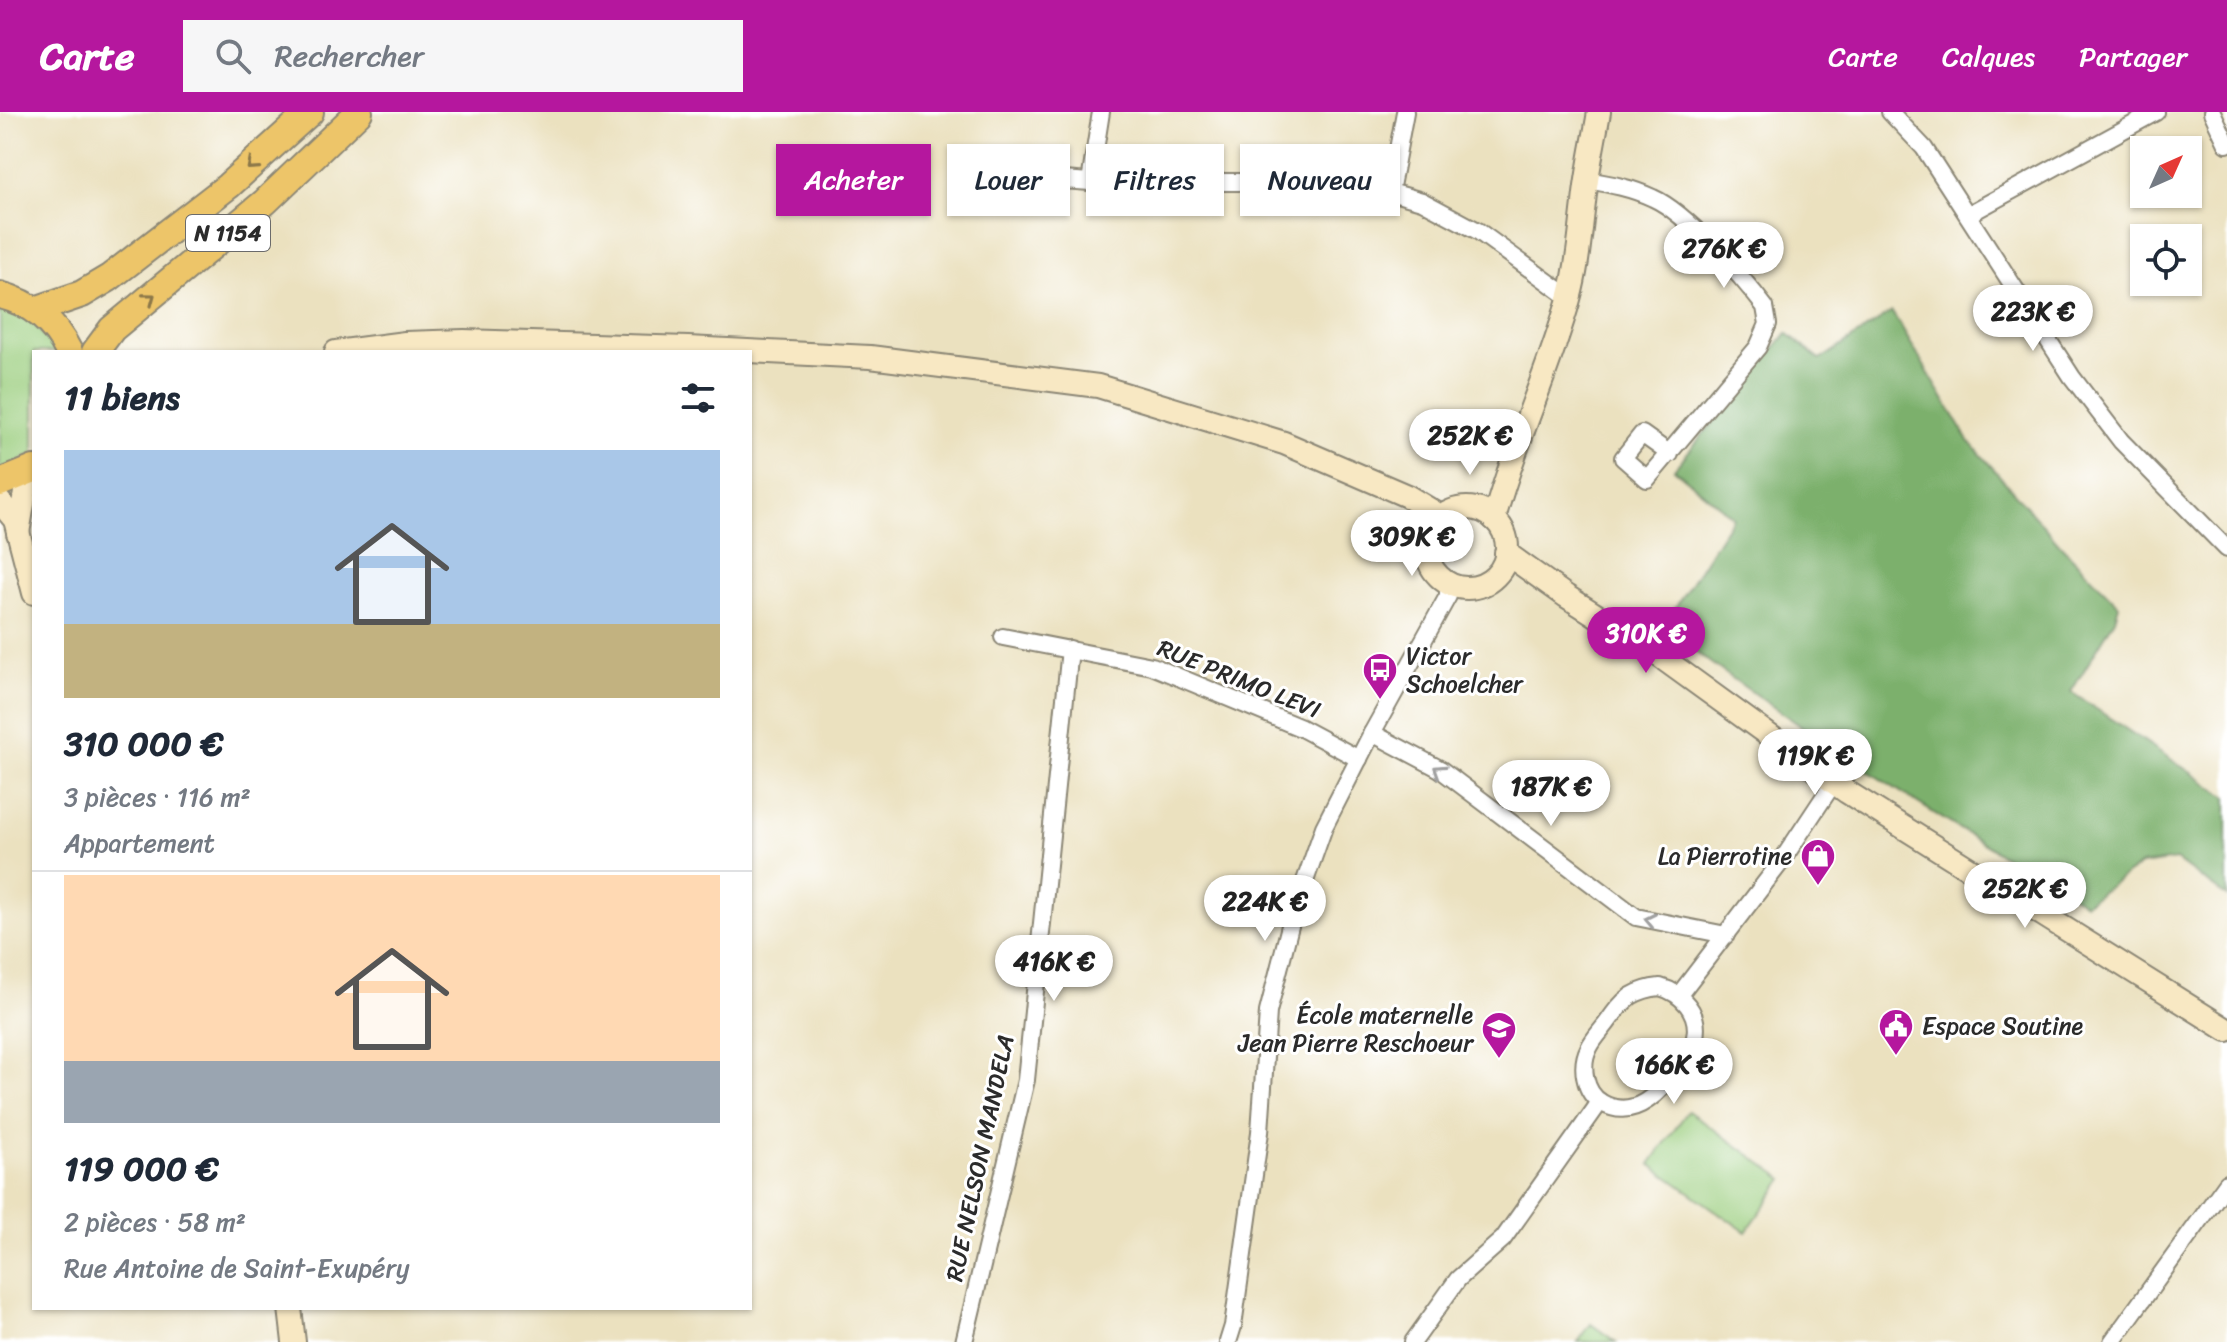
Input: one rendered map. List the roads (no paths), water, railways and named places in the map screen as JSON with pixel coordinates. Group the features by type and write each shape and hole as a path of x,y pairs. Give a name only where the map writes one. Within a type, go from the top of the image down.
{"main road":[{"name":"N 1154","path":"35,310 82,294 109,278 228,186 310,112"},
{"name":"N 1154","path":"96,350 112,329 265,202 359,112"},
{"path":"0,295 35,310 58,332 68,350"},
{"path":"0,483 32,472"}],"street":[{"path":"1096,144 1101,112"},
{"path":"1399,144 1405,112"},
{"path":"1494,519 1503,484 1542,383 1570,298 1579,257 1587,180 1599,112"},
{"path":"1890,112 1924,148 2072,377 2121,441 2227,549"},
{"path":"1969,214 2156,112"},
{"path":"2212,112 2227,144"},
{"path":"1587,180 1627,187 1657,199 1691,226 1765,307 1768,324 1758,347 1670,454"},
{"path":"1400,195 1422,201 1478,231 1570,298"},
{"path":"351,350 405,343 464,341 728,350"},
{"path":"752,351 870,357 1098,386 1284,443 1450,513 1478,510 1494,519 1506,541 1503,566 1485,584 1460,587 1448,583 1430,564 1427,551 1433,527 1450,513 1503,484"},
{"path":"17,534 26,487 32,475"},
{"path":"0,502 15,520 32,586"},
{"path":"1506,553 1654,652 1840,787 2227,1030"},
{"path":"1228,1342 1233,1326 1260,1132 1268,1012 1292,918 1324,827 1448,596 1448,583"},
{"name":"RUE PRIMO LEVI","path":"1003,637 1152,666 1301,728 1359,759"},
{"name":"RUE NELSON MANDELA","path":"964,1342 1026,1080 1070,649"},
{"path":"1372,733 1440,769 1636,917 1726,935"},
{"path":"1679,995 1840,787"},
{"path":"1650,988 1669,990 1679,995 1692,1012 1696,1024 1695,1038 1666,1085 1640,1106 1615,1108 1600,1102 1586,1082 1586,1057 1589,1048 1621,1004 1628,997 1650,988"},
{"path":"1413,1342 1458,1279 1503,1239 1600,1102"},
{"path":"2112,1342 2227,1183"},
{"path":"290,1310 294,1342"}],"place":[{"name":"Victor Schoelcher","path":"1380,701"},
{"name":"La Pierrotine","path":"1818,887"},
{"name":"Espace Soutine","path":"1896,1057"},
{"name":"École maternelle Jean Pierre Reschoeur","path":"1499,1060"}]}
